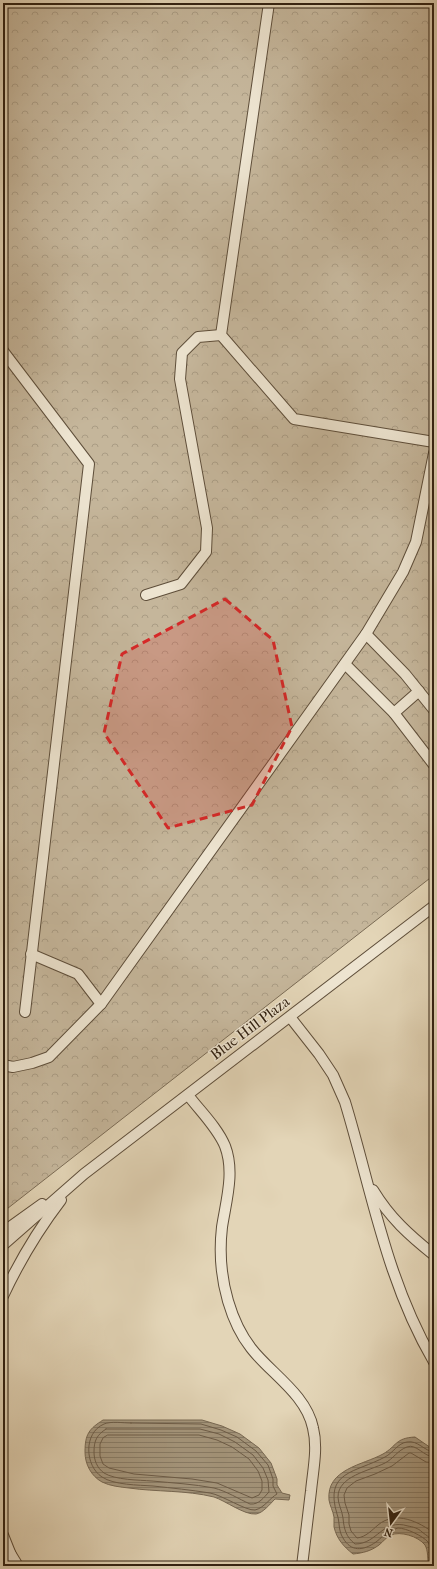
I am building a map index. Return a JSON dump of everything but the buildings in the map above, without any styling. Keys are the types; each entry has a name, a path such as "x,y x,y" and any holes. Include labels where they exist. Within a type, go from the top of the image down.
{"street":[{"path":"3,1554 11,1566"}],"lane":[{"path":"269,3 221,335 294,419 434,442"},
{"path":"146,595 181,584 206,552 207,528 180,379 182,353 198,337 221,335"},
{"path":"3,351 89,464 25,1012"},
{"path":"3,1066 13,1067 32,1063 49,1057 101,1004 345,664 366,634 404,572 416,542 434,453"},
{"path":"366,634 406,674 434,710"},
{"path":"345,664 394,713 434,765"},
{"path":"394,713 419,691"},
{"name":"Blue Hill Plaza","path":"3,1232 84,1174 434,906"},
{"path":"32,954 78,974 101,1004"},
{"path":"290,1017 319,1054 333,1075 345,1102 396,1283 420,1338 434,1362"},
{"path":"188,1095 225,1146 229,1163 229,1181 220,1253 222,1277 235,1320 250,1347 298,1398 308,1412 313,1428 315,1459 302,1566"},
{"path":"362,1163 370,1184 381,1204 408,1234 434,1255"},
{"name":"Blue Hill Plaza","path":"3,1245 84,1174"},
{"name":"Blue Hill Plaza","path":"3,1296 14,1272 45,1222 84,1174"},
{"path":"3,1534 16,1566"}],"highlighted area":[{"path":"225,599 273,640 292,727 252,805 168,828 104,733 122,654"}],"green space":[{"path":"3,3 434,3 434,875 3,1212"}],"water":[{"path":"103,1420 202,1420 222,1426 240,1434 259,1448 271,1463 277,1479 277,1485 282,1493 290,1495 289,1500 275,1499 261,1512 251,1514 214,1497 182,1492 115,1486 102,1482 92,1473 87,1465 85,1452 87,1436 94,1426"},
{"path":"415,1437 434,1450 434,1566 428,1566 425,1545 418,1539 404,1534 391,1535 373,1549 353,1554 341,1542 334,1527 334,1517 329,1500 333,1481 339,1475 356,1465 383,1454 400,1441"}]}
